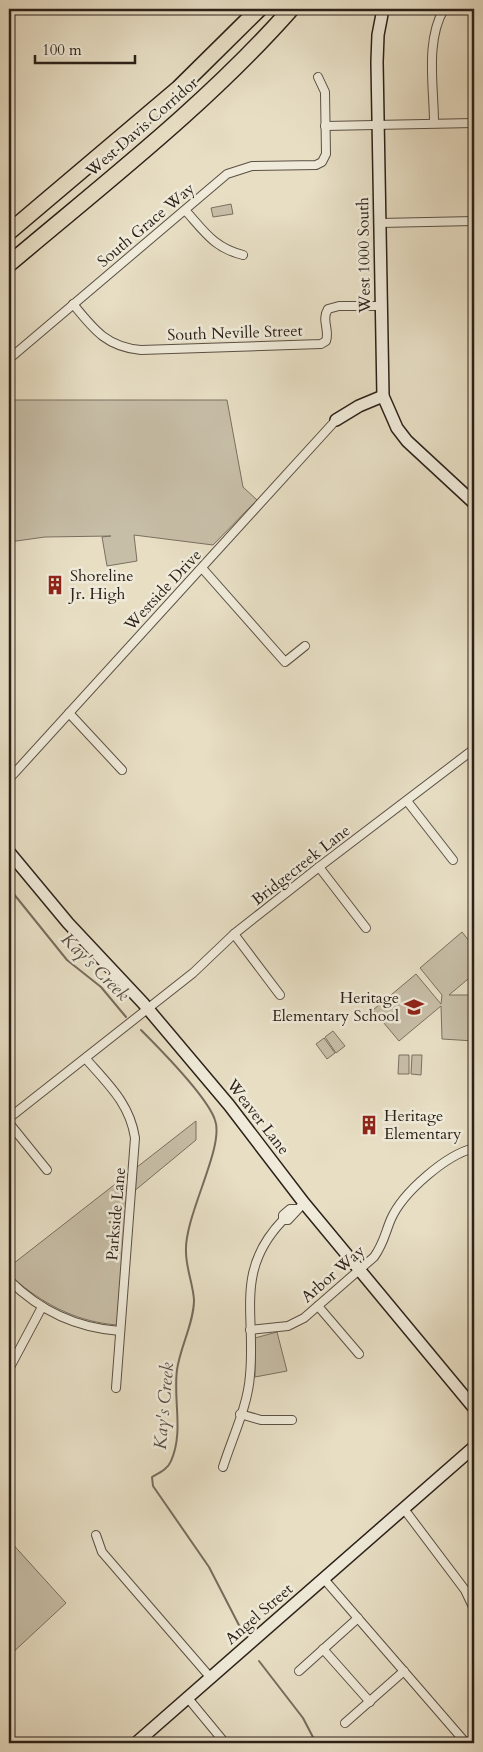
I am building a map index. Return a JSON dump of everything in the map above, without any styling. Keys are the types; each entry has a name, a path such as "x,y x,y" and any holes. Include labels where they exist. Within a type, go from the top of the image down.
{"highway":[{"name":"West Davis Corridor","path":"9,232 166,99 258,9"},
{"name":"West Davis Corridor","path":"9,264 196,105 237,67 291,9"}],"street":[{"name":"West 1000 South","path":"383,9 378,35 377,62 383,396"},
{"path":"434,123 433,41 437,24 444,9"},
{"path":"318,77 325,92 325,126 474,123"},
{"name":"South Grace Way","path":"9,359 227,174 252,166 316,165 322,162 326,154 325,126"},
{"path":"185,210 214,243 227,251 244,255"},
{"path":"380,223 474,221"},
{"name":"South Neville Street","path":"74,304 99,334 114,345 141,350 321,344 326,341 328,336 324,320 328,309 339,306 381,306"},
{"path":"336,420 359,406 383,396 397,428 407,441 474,503"},
{"name":"Westside Drive","path":"9,779 336,420"},
{"path":"202,568 285,662 305,646"},
{"path":"69,713 122,770"},
{"name":"Bridgecreek Lane","path":"9,1118 194,973 234,934 474,749"},
{"path":"407,801 453,860"},
{"name":"Weaver Lane","path":"9,852 68,923 148,1009 232,1108 300,1206 359,1270 474,1408"},
{"path":"320,867 366,928"},
{"path":"234,934 280,995"},
{"name":"Parkside Lane","path":"86,1059 119,1096 132,1124 134,1138 116,1388"},
{"path":"9,1123 47,1170"},
{"name":"Arbor Way","path":"250,1330 288,1326 304,1318 374,1257 383,1245 391,1219 410,1191 450,1159 474,1148"},
{"path":"222,1467 240,1414 250,1376 250,1285 253,1267 261,1247 283,1220 288,1220 295,1215 300,1206"},
{"path":"9,1280 42,1308 69,1321 96,1329 120,1331"},
{"path":"318,1306 359,1354"},
{"path":"9,1369 42,1308"},
{"path":"240,1414 261,1420 292,1420"},
{"name":"Angel Street","path":"136,1743 474,1447"},
{"path":"404,1509 465,1590 474,1610"},
{"path":"96,1535 102,1552 210,1677"},
{"path":"324,1579 466,1743"},
{"path":"299,1671 358,1618"},
{"path":"323,1649 370,1702"},
{"path":"345,1723 404,1672"},
{"path":"187,1697 225,1743"}],"shaded area":[{"path":"231,204 233,214 213,217 211,208"},
{"path":"9,400 227,400 243,487 257,500 213,545 134,535 137,561 107,566 102,537 111,536 45,537 9,542"},
{"path":"462,932 474,947 474,974 449,995 474,995 474,1041 442,1039 441,1006 399,1041 373,1010 416,974 441,1004 442,995 420,968"},
{"path":"333,1031 345,1046 336,1053 325,1037"},
{"path":"324,1038 335,1053 327,1059 316,1044"},
{"path":"399,1055 409,1055 409,1074 398,1074"},
{"path":"412,1055 422,1055 421,1075 411,1074"},
{"path":"196,1121 196,1140 127,1197 117,1325 90,1321 65,1312 41,1299 19,1283 9,1291 9,1267"},
{"path":"277,1332 287,1371 255,1377 255,1338"},
{"path":"9,1540 66,1603 9,1656"}],"waterway":[{"name":"Kay's Creek","path":"9,888 67,960 101,987 126,1017"},
{"name":"Kay's Creek","path":"141,1030 203,1098 215,1120 217,1132 210,1164 187,1237 186,1258 194,1300 192,1317 177,1370 177,1439 170,1464 152,1477 153,1486 209,1567 243,1633"},
{"name":"Kay's Creek","path":"259,1661 303,1718 316,1743"}],"place":[{"name":"Shoreline Jr. High","path":"55,585"},
{"name":"Heritage Elementary School","path":"414,1007"},
{"name":"Heritage Elementary","path":"369,1125"}]}
